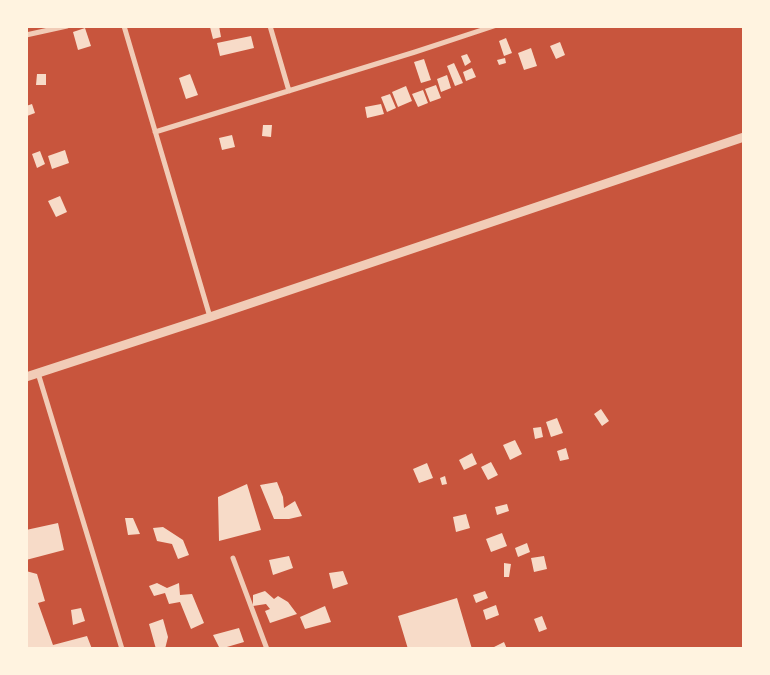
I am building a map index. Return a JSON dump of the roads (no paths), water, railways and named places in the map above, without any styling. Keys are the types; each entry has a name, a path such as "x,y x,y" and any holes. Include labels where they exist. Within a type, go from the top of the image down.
{"street":[{"path":"26,35 67,26"},
{"path":"124,26 210,317"},
{"path":"270,26 289,91"},
{"path":"155,132 494,26"},
{"path":"26,377 744,137"},
{"path":"38,373 122,649"},
{"path":"233,558 267,649"}]}
